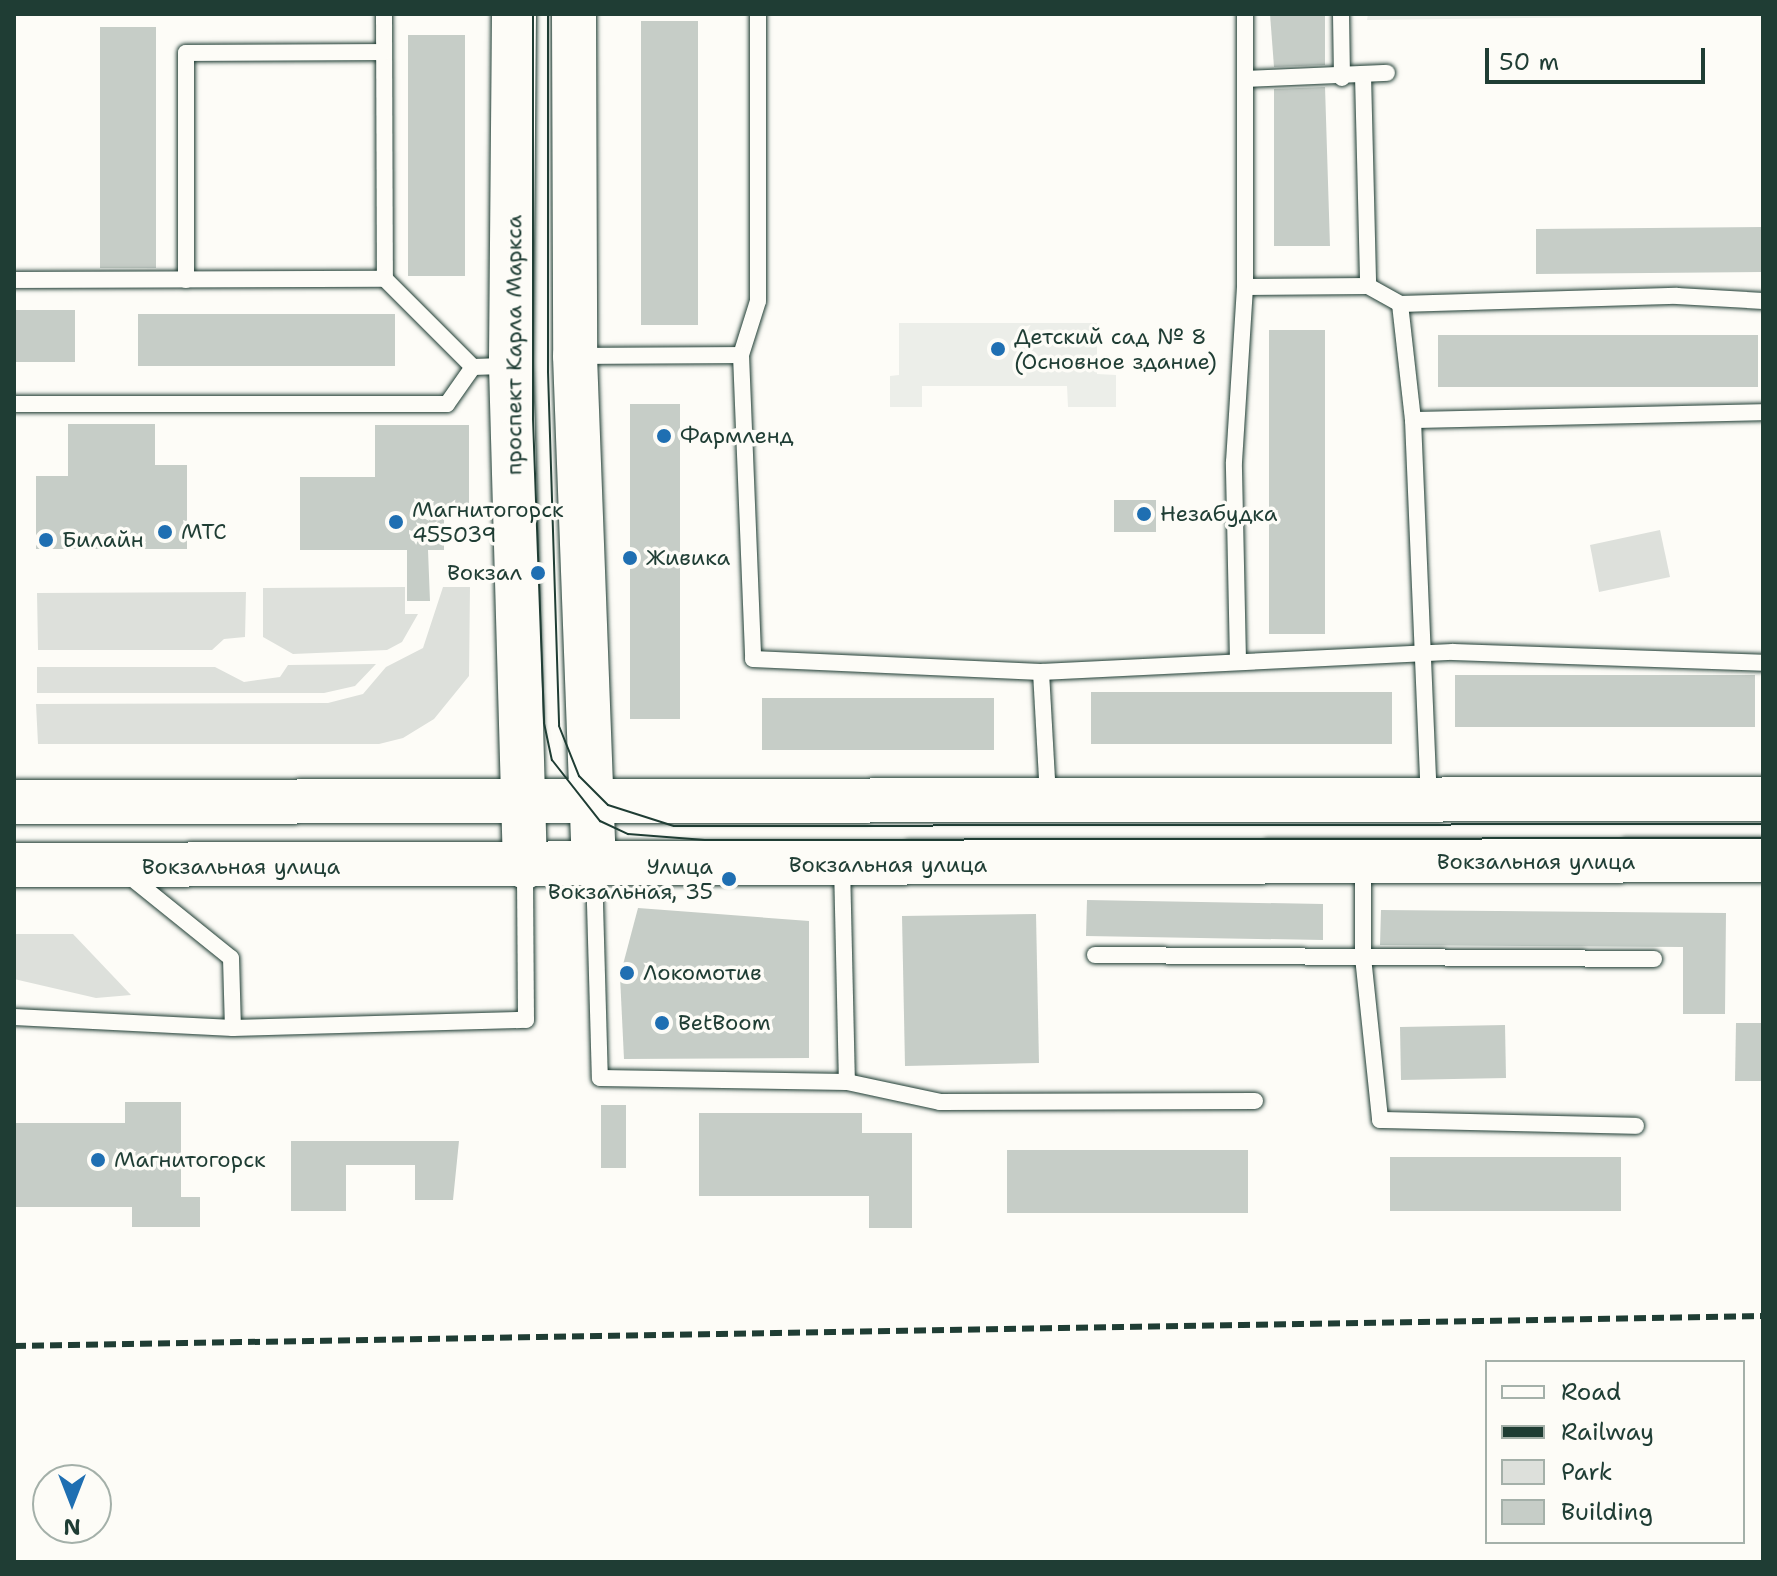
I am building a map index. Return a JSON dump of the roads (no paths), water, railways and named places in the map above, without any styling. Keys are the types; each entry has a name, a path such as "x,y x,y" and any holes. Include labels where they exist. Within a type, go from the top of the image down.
{"main road":[{"name":"проспект Карла Маркса","path":"514,14 492,366 525,799 525,867"},
{"path":"574,14 575,356 594,866"},
{"path":"588,729 613,773 658,799"},
{"path":"14,802 1763,799"},
{"name":"Вокзальная улица","path":"14,865 525,867 1763,860"}],"lane":[{"path":"384,14 385,279"},
{"path":"758,14 758,301 741,355 753,659 1041,672 1422,653 1763,663"},
{"path":"1238,661 1234,462 1245,287 1245,14"},
{"path":"1341,14 1342,78"},
{"path":"186,280 186,53 384,52"},
{"path":"1247,79 1342,78 1387,73"},
{"path":"1363,75 1368,286"},
{"path":"14,280 385,279 492,366 447,404 14,404"},
{"path":"1245,287 1368,286 1400,304 1677,296 1763,301"},
{"path":"1400,304 1413,420 1429,799"},
{"path":"575,356 741,355"},
{"path":"1413,420 1763,412"},
{"path":"1041,672 1048,801"},
{"path":"1363,862 1363,957 1380,1120 1636,1126"},
{"path":"842,865 847,1082"},
{"path":"118,866 231,958 233,1028"},
{"path":"594,866 600,1078 847,1082 940,1102 1255,1101"},
{"path":"14,1017 233,1028 526,1020 525,867"},
{"path":"1095,955 1654,959"}],"tram line":[{"path":"533,14 533,419 544,723 552,760 600,821 628,834 705,840 1763,838"},
{"path":"548,14 548,372 559,726 579,776 608,805 674,826 1763,824"}],"railway":[{"path":"14,1346 1763,1316"}],"place":[{"name":"Детский сад № 8 (Основное здание)","path":"998,349"},
{"name":"Фармленд","path":"664,436"},
{"name":"Незабудка","path":"1144,514"},
{"name":"Магнитогорск 455039","path":"396,522"},
{"name":"МТС","path":"165,532"},
{"name":"Билайн","path":"46,540"},
{"name":"Живика","path":"630,558"},
{"name":"Вокзал","path":"538,573"},
{"name":"Улица Вокзальная, 35","path":"729,879"},
{"name":"Локомотив","path":"627,973"},
{"name":"BetBoom","path":"662,1023"},
{"name":"Магнитогорск","path":"98,1160"}]}
